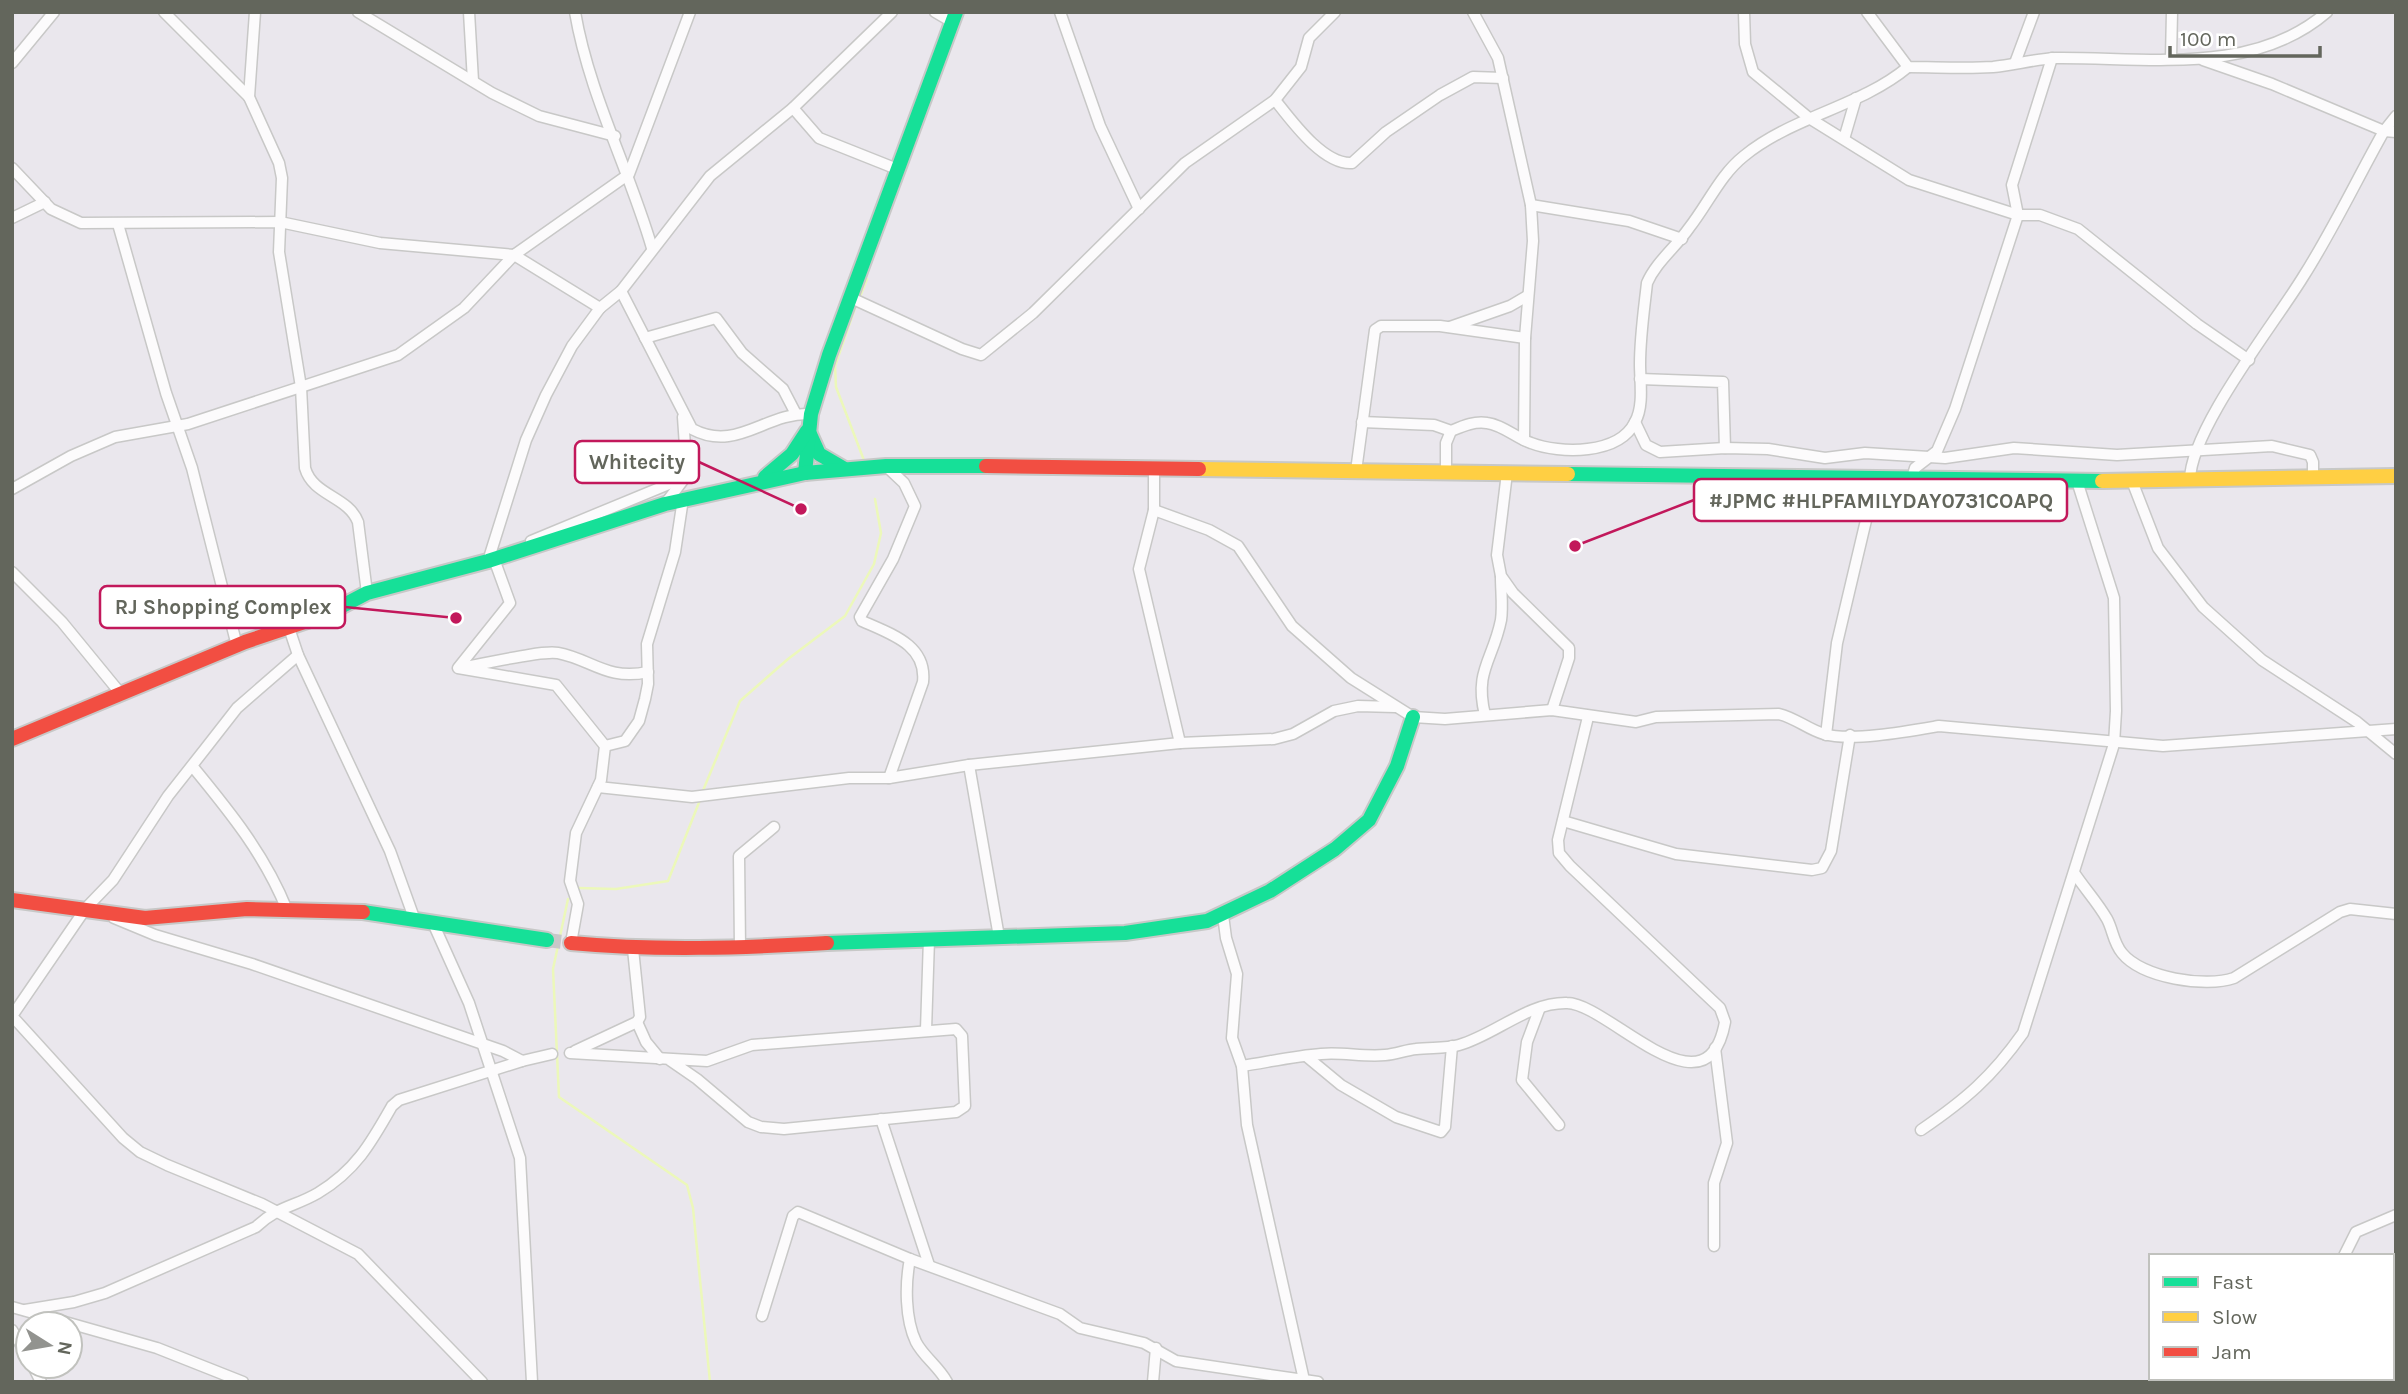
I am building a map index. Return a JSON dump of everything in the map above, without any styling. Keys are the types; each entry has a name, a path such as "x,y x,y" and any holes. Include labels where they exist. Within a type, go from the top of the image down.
{"street":[{"path":"12,63 54,12"},
{"path":"163,12 249,97 279,163 282,178 279,253 301,387 307,476 328,496 346,503 354,511 358,522 367,593"},
{"path":"249,97 255,12"},
{"path":"358,12 473,81 539,116 615,136"},
{"path":"469,12 473,81"},
{"path":"575,12 584,58 629,174 652,248"},
{"path":"12,489 71,456 115,438 177,426 398,355 464,308 514,255 629,174 690,12"},
{"path":"686,477 489,558 526,440 551,382 600,308 621,291 710,176 793,108 892,12"},
{"path":"805,472 811,414 849,297 954,17 935,12"},
{"path":"1060,12 1100,126 1139,209"},
{"path":"849,297 962,349 981,355 1033,313 1185,163 1275,100 1301,67 1309,38 1335,12"},
{"path":"1473,12 1485,31 1503,78 1531,205 1533,241 1525,338 1524,440"},
{"path":"1744,12 1745,44 1753,72 1809,118 1909,180 2018,215 2040,215 2078,229 2197,324 2249,360"},
{"path":"1867,12 1908,67"},
{"path":"2015,63 2034,12"},
{"path":"2171,58 2172,12"},
{"path":"2313,479 2313,462 2310,455 2272,446 2196,448 2118,455 2014,448 1955,457 1865,453 1825,458 1768,449 1652,450 1646,445 1635,422 1647,283 1652,271 1682,239 1725,174 1744,156 1789,127 1888,84 1908,67 1992,67 2052,58 2201,59 2264,49 2285,41 2327,12"},
{"path":"1912,478 1915,468 1937,451 1955,409 2018,215 2012,185 2052,58"},
{"path":"2201,59 2272,84 2384,131 2396,132"},
{"path":"1275,100 1313,143 1333,158 1352,163 1386,132 1451,89 1473,77 1503,78"},
{"path":"1844,139 1856,98"},
{"path":"793,108 819,138 897,169"},
{"path":"2190,481 2190,468 2196,448 2305,275 2384,131 2396,116"},
{"path":"12,168 45,202 67,218 81,223 280,222 380,243 514,255 600,308"},
{"path":"12,218 45,202"},
{"path":"1531,205 1629,221 1682,239"},
{"path":"118,224 177,426 192,468 237,646"},
{"path":"621,291 692,429 706,437 723,439 796,414 811,414"},
{"path":"1448,327 1510,306 1527,296"},
{"path":"645,338 716,318 742,353 783,389 796,414"},
{"path":"1356,471 1376,330 1381,326 1448,327 1525,338"},
{"path":"1640,379 1723,382 1725,448"},
{"path":"665,504 686,477 683,416"},
{"path":"1362,422 1434,425 1451,431 1484,422 1524,440 1570,450 1617,440 1635,422"},
{"path":"808,430 819,454 844,469"},
{"path":"760,481 785,462 808,430"},
{"path":"1446,472 1446,443 1451,431"},
{"path":"886,466 904,483 915,506 893,559 860,617 862,621 911,646 920,656 925,670 889,778"},
{"path":"12,739 237,646 326,615 367,593 494,559 683,499 805,472 886,466 2077,481 2396,476"},
{"path":"1154,468 1154,510 1139,569 1180,743"},
{"path":"1485,715 1479,692 1480,678 1497,639 1502,617 1501,576 1497,555 1507,472"},
{"path":"1826,735 1837,643 1875,478"},
{"path":"1921,1130 1957,1105 1997,1070 2022,1033 2075,874 2113,744 2116,710 2114,598 2077,481"},
{"path":"2132,481 2158,548 2203,607 2262,660 2371,732 2396,754"},
{"path":"606,746 625,741 632,733 645,699 647,644 675,552 683,499"},
{"path":"1154,510 1209,530 1238,546 1292,626 1351,678 1413,717 1445,719 1552,710 1636,722 1656,717 1779,714 1794,718 1826,735 1907,732 1939,726 2113,744 2163,746 2396,729"},
{"path":"458,668 510,604 494,559"},
{"path":"12,572 62,622 121,694"},
{"path":"1501,576 1513,593 1569,648 1569,658 1552,710"},
{"path":"289,628 298,655 390,851 413,915"},
{"path":"458,668 557,653 591,667 628,675 648,673"},
{"path":"298,655 237,708 168,796 113,880 86,908 12,1016 123,1138 140,1152 262,1204 272,1212 328,1236 358,1254 482,1382"},
{"path":"458,668 556,685 606,746 605,764 598,788 576,834 570,881 578,904 571,943 633,949 740,948 1125,933 1187,925 1223,915 1270,891 1286,878 1335,849 1369,820 1397,766 1413,717"},
{"path":"598,788 692,797 849,778 889,778 969,765 1180,743 1274,739 1293,734 1334,711 1358,706 1399,708"},
{"path":"1242,1066 1306,1056 1385,1055 1452,1046 1565,1002 1575,1004 1623,1033 1683,1062 1699,1062 1715,1048 1725,1022 1720,1008 1559,853 1563,821 1588,717"},
{"path":"1563,821 1647,848 1676,854 1812,870 1822,868 1831,851 1850,735"},
{"path":"969,765 999,937"},
{"path":"193,767 258,851 273,876 287,910"},
{"path":"740,948 739,856 774,827"},
{"path":"2075,874 2108,920 2113,940 2124,956 2141,968 2203,984 2219,984 2234,978 2345,910 2396,914"},
{"path":"12,900 86,908 155,935 252,964 480,1043 522,1061"},
{"path":"107,915 145,918 247,909 413,915 433,923 547,940"},
{"path":"1223,915 1226,938 1237,974 1232,1038 1242,1066 1247,1125 1304,1380"},
{"path":"433,923 469,1003 520,1158 532,1382"},
{"path":"926,1030 929,939"},
{"path":"633,949 640,1017 637,1022 570,1053 664,1059 707,1061 752,1045 926,1030 960,1031 965,1106 956,1112 784,1129 761,1127 748,1122 697,1079 664,1059 646,1042 637,1022"},
{"path":"1539,1010 1527,1042 1522,1080 1559,1125"},
{"path":"1306,1056 1341,1085 1396,1117 1441,1132 1445,1127 1452,1046"},
{"path":"1714,1246 1714,1183 1727,1143 1715,1048"},
{"path":"12,1307 25,1310 74,1302 105,1293 256,1227 272,1212 316,1194 354,1167 392,1105 399,1100 489,1070 552,1054"},
{"path":"881,1119 929,1265"},
{"path":"762,1316 795,1212 804,1213 910,1259 1060,1314 1080,1328 1156,1348 1176,1361 1318,1382"},
{"path":"2345,1254 2356,1232 2396,1215"},
{"path":"910,1259 908,1301 917,1343 940,1368 947,1382"},
{"path":"84,1327 157,1348 241,1381"},
{"path":"1153,1382 1156,1348"}],"waterway":[{"path":"859,299 867,279"},
{"path":"856,305 835,366 836,387 865,463"},
{"path":"702,793 740,701 788,659 845,616 874,564 881,533 875,499"},
{"path":"578,888 616,889 668,881 700,800"},
{"path":"568,899 553,969 559,1097 687,1185 693,1208 710,1382"}],"tunnel":[{"path":"547,940 571,943"}],"traffic: fast":[{"path":"805,473 811,414 829,355 956,12"},
{"path":"765,477 792,454 807,431"},
{"path":"810,434 819,454 843,468"},
{"path":"325,615 367,593 488,561 665,504 805,473 886,466 986,466"},
{"path":"1568,474 2102,481"},
{"path":"827,943 1125,933 1207,921 1270,891 1335,849 1369,820 1397,766 1413,717"},
{"path":"363,912 547,940"}],"traffic: slow":[{"path":"1199,469 1568,474"},
{"path":"2102,481 2396,476"}],"traffic: jam":[{"path":"986,466 1199,469"},
{"path":"12,739 245,642 325,615"},
{"path":"12,900 145,918 247,909 363,912"},
{"path":"571,943 699,948 827,943"}],"place":[{"name":"Whitecity","path":"801,509"},
{"name":"#JPMC #HLPFAMILYDAY0731COAPQ","path":"1575,546"},
{"name":"RJ Shopping Complex","path":"456,618"}]}
